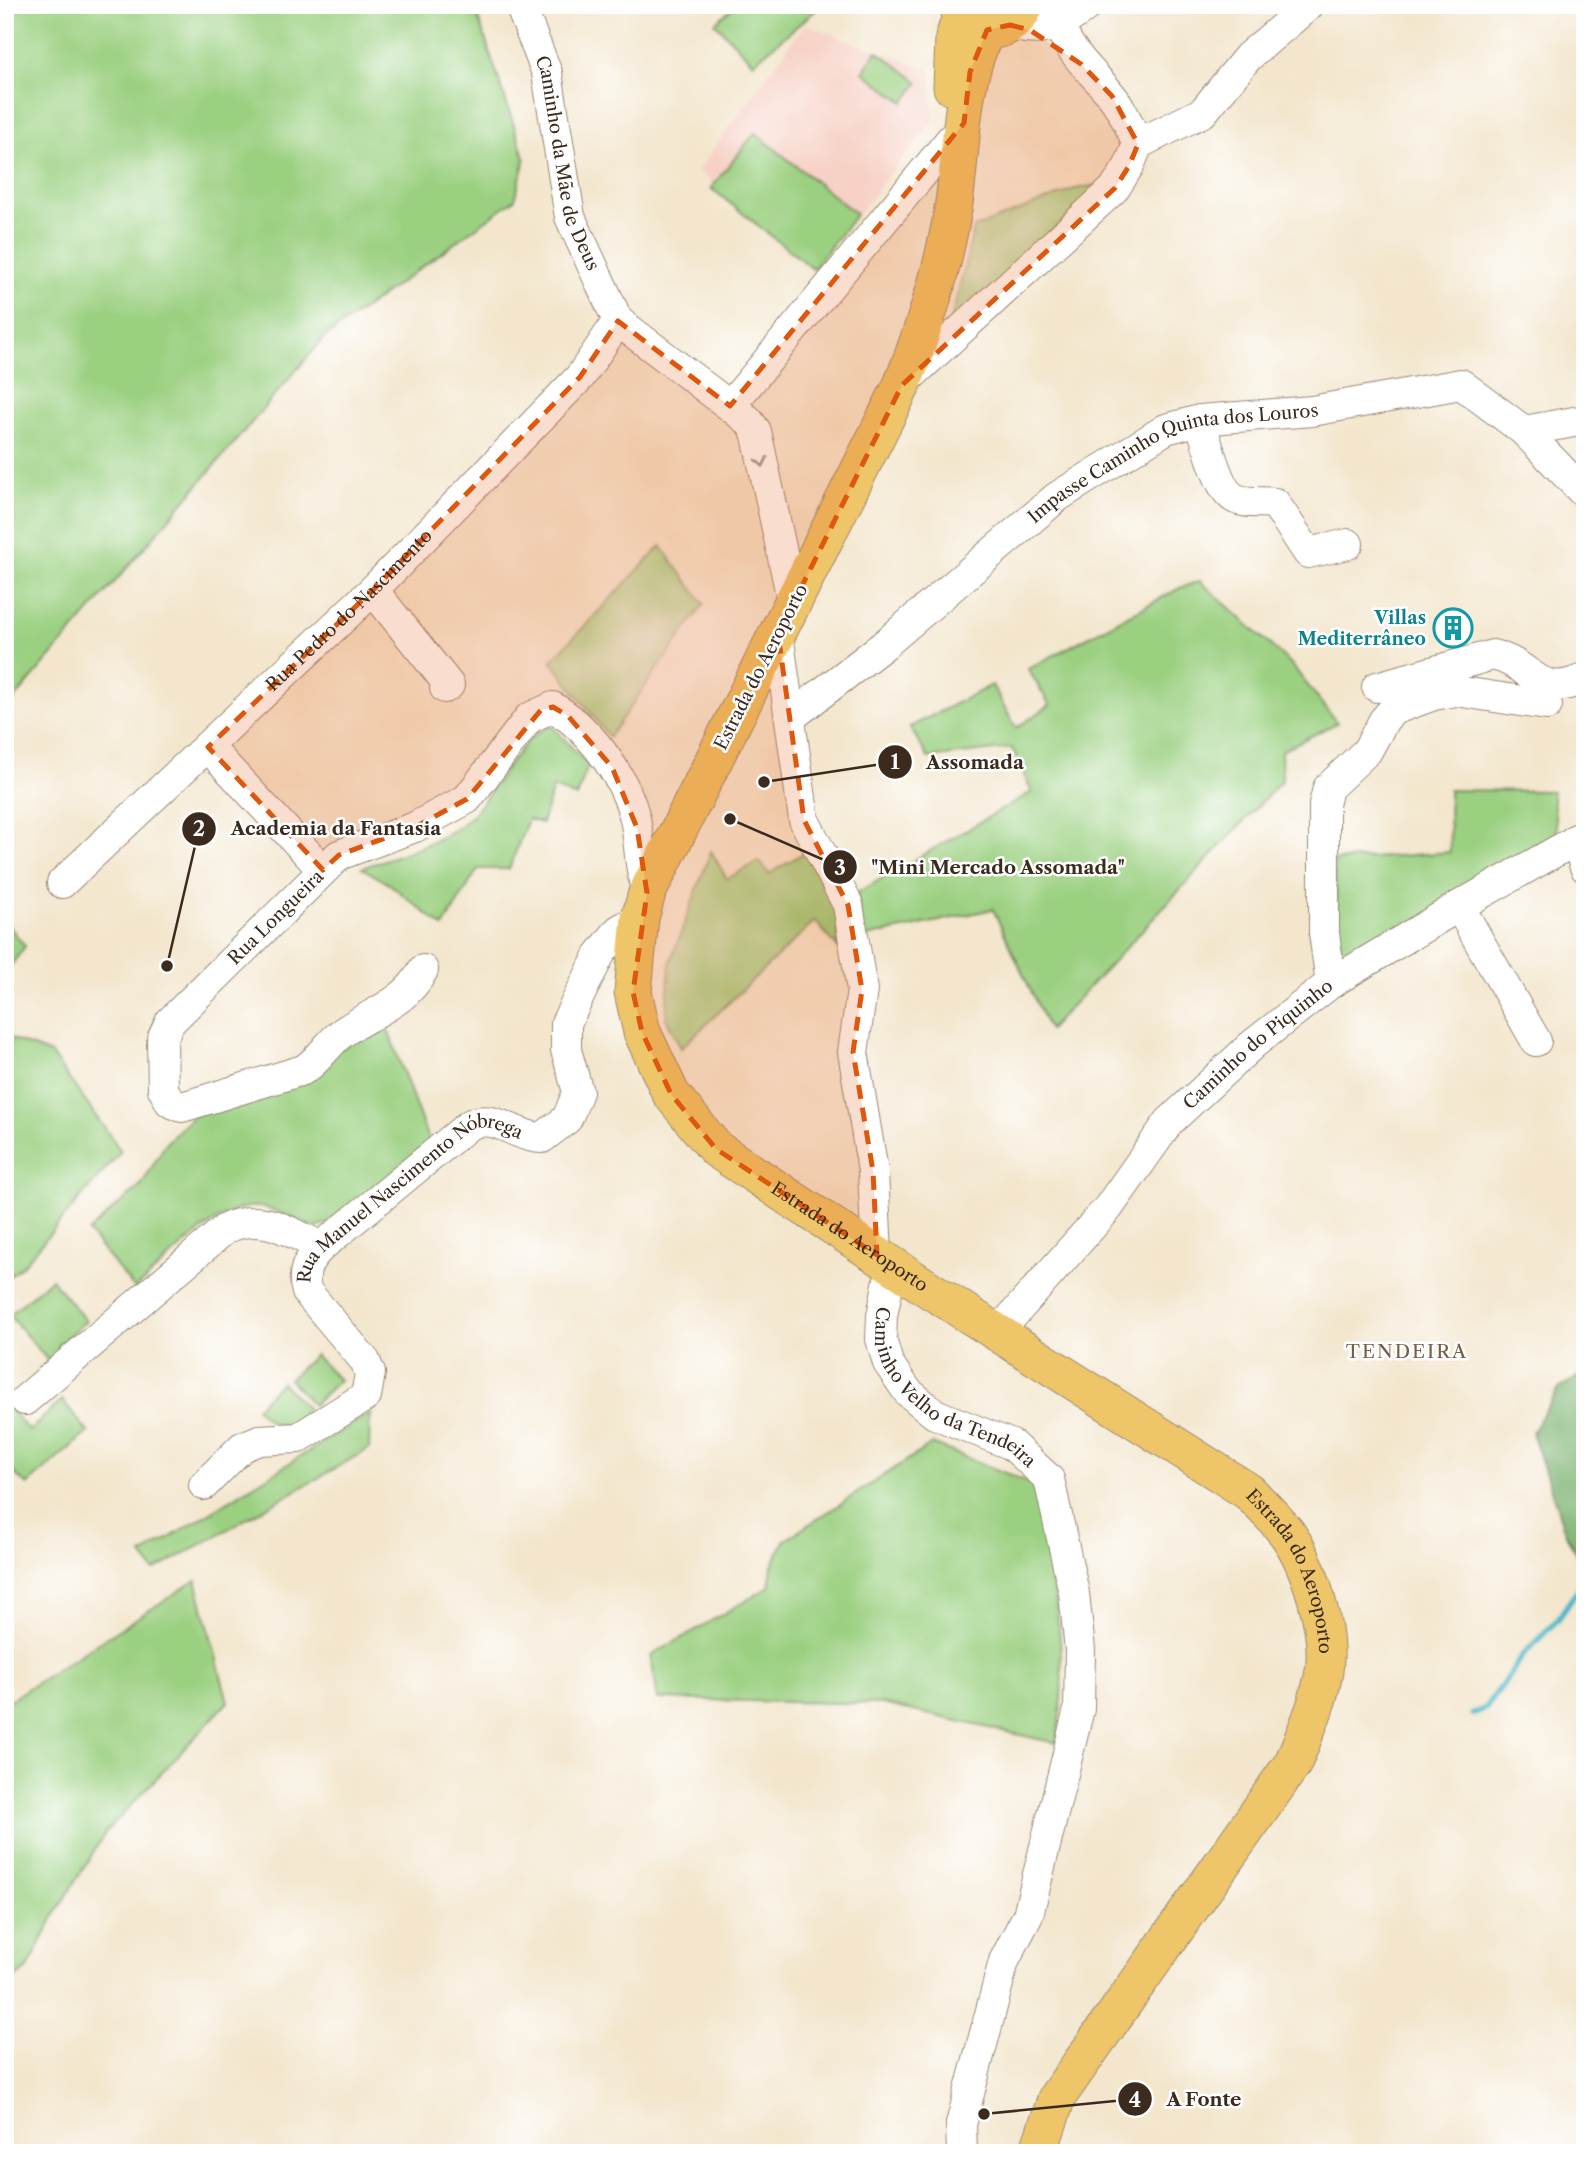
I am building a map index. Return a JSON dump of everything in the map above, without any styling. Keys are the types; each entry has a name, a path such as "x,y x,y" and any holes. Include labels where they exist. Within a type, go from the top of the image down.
{"main road":[{"name":"Estrada do Aeroporto","path":"1001,16 970,72 954,149 954,206 940,278 902,384 643,905 633,992 642,1032 670,1094 716,1149 1249,1492 1287,1532 1312,1585 1322,1626 1324,1669 1312,1716 1293,1763 1057,2097 1042,2133 1038,2153"}],"street":[{"name":"Caminho da Mãe de Deus","path":"520,5 547,73 570,216 618,321"},
{"path":"1001,16 1059,25 1088,5"},
{"path":"902,384 1115,188 1129,166 1138,144 1203,112 1248,57 1308,5"},
{"path":"1001,16 1081,64"},
{"path":"1059,25 1066,44 1112,96 1138,144"},
{"path":"730,406 954,149"},
{"name":"Caminho Velho da Tendeira","path":"618,321 748,420 756,431 785,619 791,717 804,820 848,905 862,990 853,1052 873,1171 884,1259 881,1339 888,1363 908,1392 935,1413 1012,1445 1049,1479 1073,1592 1080,1650 1079,1709 1028,1915 1004,1961 964,2110 961,2124 962,2153"},
{"name":"Rua Pedro do Nascimento","path":"62,883 373,590 580,377 618,321"},
{"name":"Impasse Caminho Quinta dos Louros","path":"791,717 884,645 1058,498 1166,429 1200,419 1312,411 1461,384 1524,432 1585,495"},
{"path":"1200,419 1222,486 1231,497 1239,501 1275,502 1308,553 1316,554 1348,544"},
{"path":"1524,432 1585,420"},
{"path":"373,590 449,685 445,688"},
{"path":"1377,687 1493,655 1507,659 1544,683 1565,688 1585,678"},
{"path":"1331,984 1324,933 1324,805 1328,788 1367,751 1384,720 1393,710 1434,695 1456,691 1547,705"},
{"name":"Rua Longueira","path":"424,970 415,986 404,997 342,1033 315,1063 303,1070 263,1080 195,1105 182,1107 170,1102 163,1090 160,1058 162,1039 170,1022 323,870 339,855 415,827 467,799 529,718 554,707 568,716 581,730 612,767 628,795 637,828 643,905"},
{"path":"208,747 323,870"},
{"name":"Caminho do Piquinho","path":"999,1331 1108,1208 1169,1122 1252,1045 1331,984 1459,906 1582,847"},
{"name":"Rua Manuel Nascimento Nóbrega","path":"204,1485 242,1447 259,1440 298,1438 366,1396 370,1373 365,1361 307,1292 305,1267 321,1247 478,1121 504,1125 518,1134 542,1138 566,1119 578,1092 566,1049 565,1023 600,954 643,905"},
{"path":"1459,906 1536,1041"},
{"path":"25,1400 225,1229 240,1222 267,1222 321,1247"}],"highlighted area":[{"path":"1010,25 1030,30 1081,64 1112,96 1138,144 1129,166 1115,188 902,385 778,634 804,820 848,905 862,990 853,1052 873,1171 877,1255 716,1149 671,1094 642,1032 633,992 647,893 637,828 612,767 568,716 553,707 541,710 467,799 415,827 339,855 323,870 208,747 373,590 580,377 618,321 730,406 964,123 970,72 987,30"}],"shaded area":[{"path":"805,24 931,71 933,121 813,269 698,170"}],"green space":[{"path":"5,5 474,5 525,159 515,199 324,338 5,710"},
{"path":"736,5 822,5 753,63 715,23"},
{"path":"877,51 919,82 904,102 863,72"},
{"path":"755,133 856,214 813,269 711,188"},
{"path":"1102,184 948,333 974,228 1075,189"},
{"path":"661,546 704,604 609,737 551,661"},
{"path":"1200,581 1291,664 1337,723 1281,751 1282,780 1049,1030 993,909 862,938 857,893 1032,792 1012,748 928,758 910,727 992,685 1016,728 1050,705 1028,669 1180,588"},
{"path":"551,725 588,765 577,797 553,788 542,823 528,819 509,869 478,869 443,927 391,885 362,868 419,848 459,827 479,807 517,754 539,732"},
{"path":"1449,790 1552,791 1558,842 1341,963 1334,861 1450,852"},
{"path":"711,851 727,879 759,861 769,874 805,852 838,912 838,948 815,921 681,1048 666,1018 670,963"},
{"path":"5,921 25,946 5,974"},
{"path":"5,1020 10,1038 51,1054 121,1151 24,1264 5,1280"},
{"path":"385,1022 429,1142 341,1218 317,1228 267,1208 245,1208 228,1214 194,1236 135,1289 88,1232 142,1184 166,1143 193,1116 346,1045"},
{"path":"51,1279 86,1321 59,1344 60,1354 50,1363 9,1315"},
{"path":"315,1355 339,1380 313,1405 289,1379"},
{"path":"1585,1372 1585,1572 1565,1532 1532,1432 1559,1389"},
{"path":"281,1382 308,1409 290,1427 270,1422 256,1408"},
{"path":"62,1400 88,1432 27,1485 5,1465 5,1403 29,1431"},
{"path":"370,1413 369,1449 154,1571 142,1555"},
{"path":"932,1444 1033,1484 1052,1581 1060,1646 1062,1678 1056,1743 882,1704 658,1699 651,1656 769,1587 772,1566 784,1541"},
{"path":"196,1580 228,1702 105,1833 56,1913 27,1970 5,1983 5,1703"}],"waterway":[{"path":"1473,1714 1486,1708 1523,1655 1558,1619 1585,1579"}],"place":[{"name":"Villas Mediterrâneo","path":"1453,628"},
{"name":"Assomada","path":"764,782"},
{"name":"\"Mini Mercado Assomada\"","path":"730,819"},
{"name":"Academia da Fantasia","path":"167,966"},
{"name":"A Fonte","path":"984,2114"}],"district":[{"name":"TENDEIRA","path":"1407,1351"}]}
